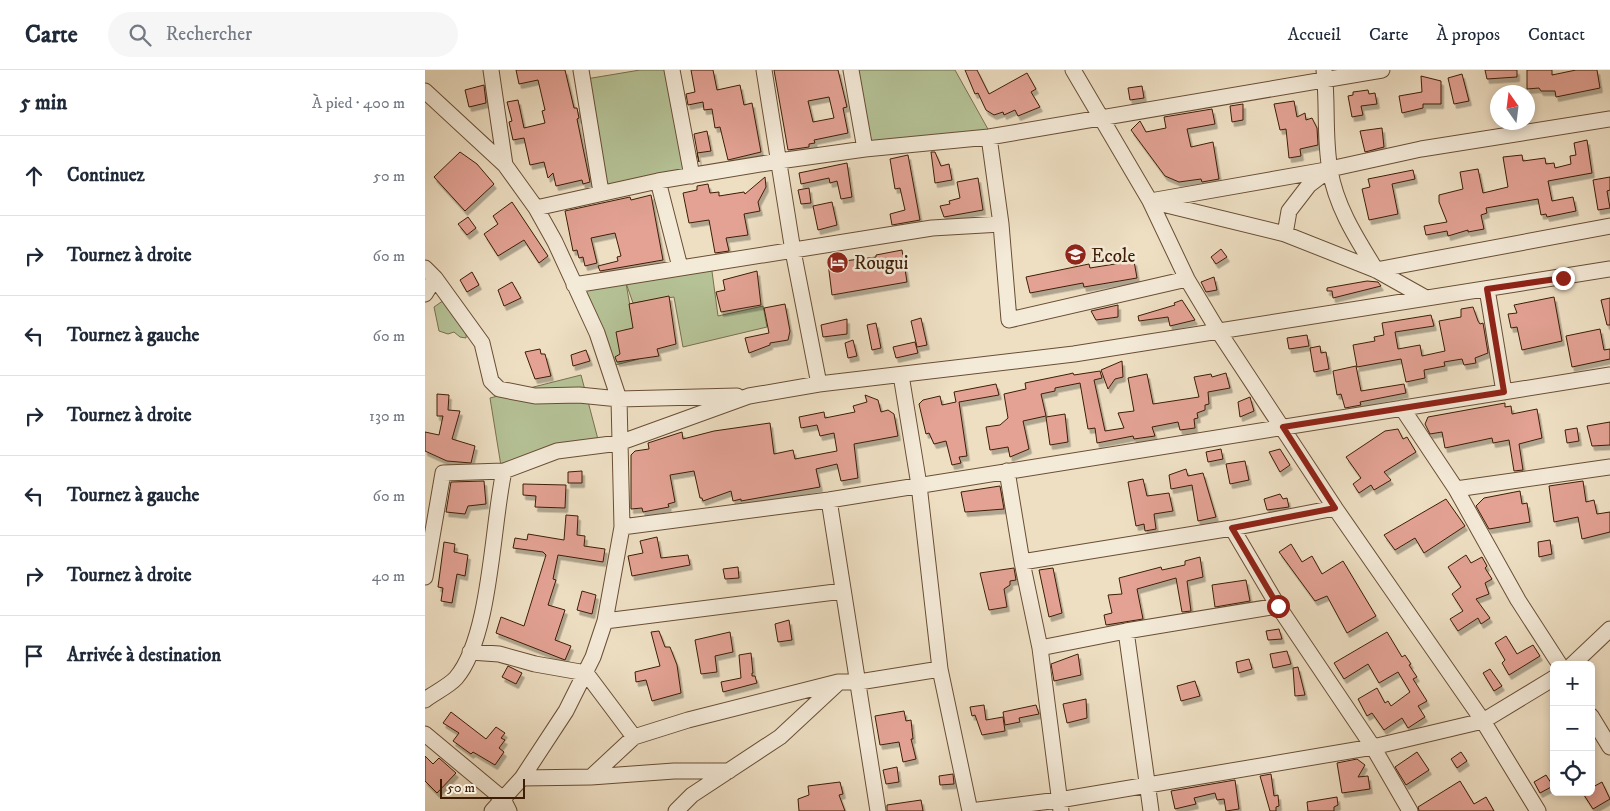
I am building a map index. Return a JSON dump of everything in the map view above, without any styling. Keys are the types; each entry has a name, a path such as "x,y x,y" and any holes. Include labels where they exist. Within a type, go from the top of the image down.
{"street":[{"path":"491,70 505,165"},
{"path":"581,70 601,192"},
{"path":"672,70 692,176"},
{"path":"764,70 793,251 819,384"},
{"path":"851,70 865,149"},
{"path":"1073,70 1150,201 1187,278 1217,330 1335,508 1483,721 1538,811"},
{"path":"535,208 601,192 779,161 865,149 989,137 1324,74 1382,70"},
{"path":"1324,74 1330,170 1338,201 1351,231 1376,270"},
{"path":"425,92 505,165 535,208 555,242 597,334 619,398 622,527 605,621 593,657 566,711 506,805 492,811"},
{"path":"1150,201 1330,170 1429,147 1610,119"},
{"path":"989,137 1001,224 1009,320 1187,278"},
{"path":"1285,234 1289,211 1309,186 1330,170"},
{"path":"659,181 679,267"},
{"path":"1150,201 1285,234 1376,270 1425,298"},
{"path":"574,285 933,228 1001,224"},
{"path":"1376,270 1610,226"},
{"path":"430,273 482,343 491,381 499,389 535,396 579,395 619,398 749,396 819,384 1074,354 1610,269"},
{"path":"425,294 430,273"},
{"path":"1487,289 1504,392"},
{"path":"901,375 919,485 940,668 970,811 1060,805 1147,785 1373,747 1483,721 1550,680"},
{"path":"622,527 829,500 1610,375"},
{"path":"425,578 443,472 504,470 557,451 619,443 749,396"},
{"path":"1402,408 1456,489 1518,600 1557,661"},
{"path":"1456,489 1610,467"},
{"path":"425,700 456,678 470,652 481,622 504,470"},
{"path":"1007,471 1022,562 1040,648 1060,805"},
{"path":"829,500 878,811"},
{"path":"1022,562 1232,528 1335,508"},
{"path":"1232,528 1278,606 1373,747 1410,811"},
{"path":"605,621 843,591"},
{"path":"1040,648 1126,631 1278,606"},
{"path":"1575,661 1610,629"},
{"path":"1126,631 1151,811"},
{"path":"470,652 499,654 535,664 586,673 634,737"},
{"path":"591,777 634,737 688,720 838,682 859,682 940,668"},
{"path":"676,811 692,795 780,737 838,682"},
{"path":"1595,723 1610,747"},
{"path":"425,734 506,805"},
{"path":"523,778 591,777 674,771 729,770"}],"green space":[{"path":"640,70 668,70 686,171 603,187 586,79"},
{"path":"854,70 955,70 989,131 867,144"},
{"path":"711,264 718,316 763,306 767,327 683,347 674,297 633,303 626,283 639,359 615,365 576,287"},
{"path":"447,298 467,325 466,338 460,337 454,332 448,334 439,331 434,307"},
{"path":"581,375 600,447 501,466 490,398"}],"building":[{"path":"516,70 565,70 574,108 577,108 579,118 577,119 590,182 583,184 582,180 556,186 553,173 548,178 544,162 530,165 524,138 513,140 509,122 512,121 507,102 518,100 524,128 545,123 542,111 545,110 538,80 519,84"},
{"path":"691,70 713,70 717,90 740,85 744,105 752,103 761,152 728,160 720,127 715,128 712,109 704,110 703,102 688,105 686,94 695,92"},
{"path":"774,70 838,70 847,107 843,108 848,133 814,140 815,143 809,144 809,147 788,150","holes":["829,97 834,118 813,122 808,101"]},
{"path":"965,70 977,70 989,94 1027,73 1036,89 1031,92 1040,107 1018,116 1015,110 1004,115 1003,112 994,115 986,110 978,93 975,94"},
{"path":"1485,70 1517,70 1517,77 1487,79"},
{"path":"1527,70 1552,70 1552,75 1576,70 1597,70 1600,88 1556,97 1555,91 1541,91 1539,88 1535,88 1535,85 1527,85"},
{"path":"1462,74 1469,101 1454,104 1448,78"},
{"path":"1421,76 1441,81 1441,104 1423,104 1423,108 1402,113 1399,96 1422,92"},
{"path":"484,85 486,103 469,107 465,90"},
{"path":"1142,86 1144,98 1130,100 1128,88"},
{"path":"1368,90 1369,94 1375,93 1377,104 1361,106 1363,115 1352,117 1348,96 1353,95 1353,92"},
{"path":"1294,101 1297,117 1305,113 1306,120 1312,118 1317,128 1318,145 1300,149 1301,156 1289,158 1286,129 1280,130 1274,104"},
{"path":"1243,104 1243,120 1232,122 1230,106"},
{"path":"1212,109 1215,124 1187,129 1191,147 1213,142 1219,179 1202,182 1201,179 1179,182 1165,176 1131,130 1140,121 1146,132 1166,128 1164,117"},
{"path":"1382,128 1384,147 1365,152 1360,131"},
{"path":"707,131 711,151 697,153 694,134"},
{"path":"1587,140 1592,173 1548,181 1552,201 1573,197 1576,211 1547,217 1546,214 1541,215 1538,199 1486,208 1487,213 1481,215 1484,229 1468,232 1468,230 1448,236 1447,231 1426,235 1424,226 1447,222 1439,202 1439,195 1463,189 1460,172 1478,169 1483,193 1508,187 1503,157 1522,155 1523,161 1545,158 1546,164 1554,163 1555,168 1571,164 1570,156 1576,155 1574,143"},
{"path":"460,152 477,164 494,184 465,211 434,177"},
{"path":"931,152 935,152 941,166 949,164 952,180 935,183"},
{"path":"908,155 920,220 892,225 890,214 905,210 900,188 895,189 890,159"},
{"path":"847,163 852,197 841,199 837,181 830,183 829,178 801,184 799,173"},
{"path":"1413,170 1415,179 1392,184 1398,214 1369,220 1362,189 1370,187 1368,179"},
{"path":"765,177 766,187 758,202 760,211 744,214 748,235 726,238 729,251 715,253 709,220 689,223 683,193 697,190 697,186 708,184 710,193 719,192 719,196 744,192 745,194"},
{"path":"1610,177 1610,190 1607,191 1610,208 1598,210 1593,180"},
{"path":"978,178 983,210 944,217 940,206 950,204 949,201 960,198 957,182"},
{"path":"809,188 811,203 801,204 798,190"},
{"path":"651,195 663,260 600,271 598,266 618,261 617,257 621,256 615,233 591,238 597,263 585,266 583,257 579,258 577,250 573,251 565,211 630,197 631,200"},
{"path":"512,202 548,256 539,263 524,240 498,256 484,234 498,224 493,216"},
{"path":"832,202 837,225 818,230 813,206"},
{"path":"468,217 476,228 467,235 458,224"},
{"path":"1221,249 1227,257 1216,264 1211,257"},
{"path":"902,250 907,282 832,295 828,263 876,257 876,255"},
{"path":"1134,261 1137,278 1084,287 1083,283 1030,293 1026,277 1089,264 1090,268"},
{"path":"757,271 761,305 721,312 716,292 725,290 723,280"},
{"path":"472,272 479,285 467,292 460,280"},
{"path":"1214,277 1217,290 1206,292 1201,282"},
{"path":"1367,281 1378,282 1381,286 1333,298 1332,291 1327,291 1327,288"},
{"path":"512,282 521,298 504,306 498,290"},
{"path":"669,296 676,344 657,349 659,356 617,362 615,357 620,354 616,332 633,328 629,304"},
{"path":"1554,297 1562,341 1522,350 1517,327 1511,328 1508,314 1517,313 1514,305"},
{"path":"1610,298 1610,325 1607,325 1601,300"},
{"path":"1182,300 1195,320 1170,326 1168,317 1139,321 1138,316 1175,305 1174,303"},
{"path":"785,304 790,331 788,340 770,343 770,345 749,353 745,338 769,333 764,308"},
{"path":"1118,305 1118,317 1096,320 1091,311"},
{"path":"1473,307 1478,321 1480,324 1483,323 1488,353 1475,358 1476,363 1464,365 1462,359 1444,362 1445,366 1424,370 1425,378 1406,382 1401,359 1357,367 1353,345 1375,341 1374,337 1384,335 1382,323 1431,315 1434,326 1395,332 1398,349 1420,345 1422,356 1445,351 1439,321 1461,317 1461,309"},
{"path":"921,318 927,345 917,347 911,321"},
{"path":"847,319 847,334 823,337 821,325"},
{"path":"876,323 881,348 872,350 867,325"},
{"path":"1600,329 1604,350 1610,349 1610,359 1572,367 1566,336"},
{"path":"1307,335 1309,346 1289,349 1287,338"},
{"path":"853,340 857,356 848,358 845,343"},
{"path":"915,342 918,353 896,358 893,347"},
{"path":"1320,346 1321,353 1326,352 1329,369 1314,372 1310,348"},
{"path":"540,349 541,354 545,354 551,376 535,379 525,352"},
{"path":"586,350 590,361 573,366 571,355"},
{"path":"1122,361 1123,377 1115,379 1108,389 1101,370"},
{"path":"1356,366 1361,391 1404,384 1406,393 1360,402 1361,405 1345,408 1341,394 1337,395 1333,371"},
{"path":"1100,371 1102,378 1094,380 1105,431 1124,428 1118,413 1134,411 1128,378 1147,374 1153,404 1199,397 1194,377 1211,374 1212,377 1226,373 1230,388 1208,392 1209,404 1205,405 1205,410 1197,413 1198,418 1194,419 1195,428 1180,430 1178,422 1152,427 1155,436 1134,439 1133,436 1097,443 1095,428 1088,429 1080,383 1055,388 1055,391 1041,394 1046,416 1023,421 1029,449 1010,457 1008,447 990,450 986,427 1000,425 1008,418 1004,394 1026,389 1025,383 1073,373 1074,375"},
{"path":"996,384 999,395 959,402 967,456 959,457 961,463 952,465 946,441 934,444 929,433 926,434 919,404 923,400 940,396 942,405 956,402 954,392"},
{"path":"437,394 449,395 448,410 460,411 452,439 475,446 471,463 447,461 425,451 425,432 439,435 443,416 437,416"},
{"path":"865,395 878,400 881,412 888,410 894,414 898,436 854,444 858,478 841,481 837,464 816,469 820,487 741,501 741,499 733,501 731,491 703,501 700,498 694,471 670,475 675,502 668,504 669,507 643,512 642,508 631,509 631,455 635,451 649,449 648,443 682,432 683,439 714,431 770,423 774,454 793,450 795,459 837,451 834,433 820,436 817,425 801,428 799,417 824,412 825,418 855,412 853,406 867,402"},
{"path":"1250,397 1254,411 1240,417 1238,402"},
{"path":"1505,403 1505,407 1511,406 1512,414 1537,409 1542,438 1519,444 1523,470 1514,471 1509,440 1493,443 1492,438 1445,448 1442,432 1430,434 1425,424 1428,417"},
{"path":"1065,414 1068,442 1050,445 1046,417"},
{"path":"1610,422 1610,445 1592,446 1587,426"},
{"path":"1577,428 1579,441 1567,443 1565,430"},
{"path":"1398,429 1403,439 1407,437 1416,452 1384,472 1391,480 1374,490 1371,485 1359,493 1353,484 1361,478 1346,457 1385,431"},
{"path":"1221,449 1223,459 1208,462 1206,452"},
{"path":"1280,449 1290,465 1280,472 1269,452"},
{"path":"1245,461 1249,480 1230,484 1226,464"},
{"path":"1186,469 1188,476 1203,473 1216,517 1198,521 1192,485 1171,489 1169,475"},
{"path":"582,471 582,483 568,483 568,472"},
{"path":"1143,479 1147,496 1169,493 1173,511 1154,514 1156,529 1145,531 1144,524 1136,526 1128,482"},
{"path":"484,481 486,504 468,506 465,514 446,512 451,482"},
{"path":"1583,481 1586,502 1594,500 1597,514 1610,512 1610,532 1582,539 1578,517 1554,522 1549,486"},
{"path":"523,484 566,485 565,508 535,507 536,496 523,495"},
{"path":"1000,486 1004,509 965,512 961,492"},
{"path":"1520,491 1522,504 1527,503 1530,522 1489,529 1476,506 1484,498"},
{"path":"1280,494 1283,499 1287,498 1289,507 1267,510 1264,499"},
{"path":"1446,499 1465,526 1424,553 1415,538 1395,550 1384,535"},
{"path":"566,515 578,516 577,535 585,536 584,546 605,549 603,562 558,555 553,579 556,580 548,605 565,610 555,640 571,646 565,660 496,633 501,617 524,626 546,555 543,552 513,548 515,538 527,540 528,534 564,540"},
{"path":"657,537 661,558 688,555 690,565 632,576 628,556 643,553 640,541"},
{"path":"1550,540 1552,554 1539,557 1538,542"},
{"path":"444,542 455,544 454,552 468,555 465,576 457,574 452,603 441,601 443,588 438,587"},
{"path":"1291,544 1302,562 1312,556 1322,574 1343,561 1376,616 1347,633 1327,596 1315,601 1279,552"},
{"path":"1466,555 1471,563 1482,557 1487,566 1485,568 1492,579 1485,583 1489,594 1476,599 1490,618 1481,624 1478,618 1458,631 1450,619 1463,611 1452,594 1461,587 1448,567"},
{"path":"1200,557 1203,577 1187,581 1191,611 1182,612 1176,578 1137,589 1143,619 1106,625 1104,615 1112,613 1108,595 1122,594 1119,578 1161,567 1162,570 1185,565 1185,561"},
{"path":"738,567 739,578 725,579 723,569"},
{"path":"1014,568 1016,580 1010,581 1010,585 1004,589 1007,607 989,610 980,573"},
{"path":"1053,568 1062,613 1049,617 1039,570"},
{"path":"1246,580 1250,601 1215,607 1212,585"},
{"path":"582,591 596,595 592,614 577,610"},
{"path":"789,620 792,640 778,642 775,624"},
{"path":"1279,629 1282,639 1268,640 1266,631"},
{"path":"659,631 665,647 670,647 677,665 681,693 652,701 646,680 636,682 635,672 660,666 651,632"},
{"path":"730,632 733,652 715,656 717,672 701,674 695,640"},
{"path":"1387,632 1402,657 1405,655 1411,664 1409,665 1417,677 1413,679 1427,701 1418,706 1425,717 1408,728 1402,718 1384,730 1372,713 1367,716 1358,699 1377,688 1385,703 1388,701 1391,706 1410,692 1398,672 1379,683 1368,664 1344,679 1334,663"},
{"path":"1506,636 1517,654 1533,645 1540,656 1509,675 1502,663 1505,660 1495,643"},
{"path":"1287,651 1291,664 1273,668 1270,654"},
{"path":"751,653 752,676 755,676 757,683 723,692 721,682 741,678 739,655"},
{"path":"1078,654 1081,675 1054,681 1051,664"},
{"path":"1249,659 1252,669 1238,673 1236,662"},
{"path":"508,666 522,673 516,684 502,677"},
{"path":"1298,667 1305,695 1295,696 1293,668"},
{"path":"1490,669 1502,686 1494,691 1483,673"},
{"path":"1195,681 1200,696 1181,701 1177,686"},
{"path":"1086,699 1087,718 1067,723 1063,704"},
{"path":"984,705 986,720 1003,717 1005,731 982,735 975,715 972,716 970,707"},
{"path":"1036,705 1039,714 1019,718 1020,722 1005,725 1003,712"},
{"path":"904,711 906,721 911,720 913,739 911,739 916,759 903,762 899,742 880,745 875,716"},
{"path":"451,712 486,739 496,727 505,733 501,738 505,740 499,748 504,752 495,765 473,752 471,754 453,741 459,733 443,723"},
{"path":"1417,752 1429,770 1406,785 1395,767"},
{"path":"1461,752 1467,761 1457,768 1451,759"},
{"path":"425,756 433,764 439,758 456,773 437,793 425,781"},
{"path":"1357,759 1365,765 1358,777 1368,776 1370,789 1342,793 1337,763"},
{"path":"897,767 899,782 886,784 883,770"},
{"path":"953,774 954,784 940,785 939,776"},
{"path":"1271,774 1274,796 1278,795 1279,806 1276,807 1276,811 1270,811 1260,776"},
{"path":"1546,775 1550,781 1550,788 1540,793 1534,782"},
{"path":"1235,780 1239,809 1226,811 1224,799 1217,800 1215,793 1194,798 1196,804 1175,809 1171,791"},
{"path":"1460,781 1474,804 1486,797 1494,811 1419,811 1418,807"},
{"path":"840,782 843,794 839,795 845,811 799,811 798,799 809,795 808,786"},
{"path":"1602,782 1610,799 1593,809 1585,796 1595,796 1595,786"},
{"path":"1337,797 1338,805 1334,807 1334,811 1308,811 1307,802"},
{"path":"921,800 923,811 887,811 887,805"}],"place":[{"name":"Ecole","path":"1075,255"},
{"name":"Rougui","path":"838,262"}],"route":[{"path":"1278,606 1232,528 1335,508 1283,427 1504,392 1487,289 1563,278"}]}
